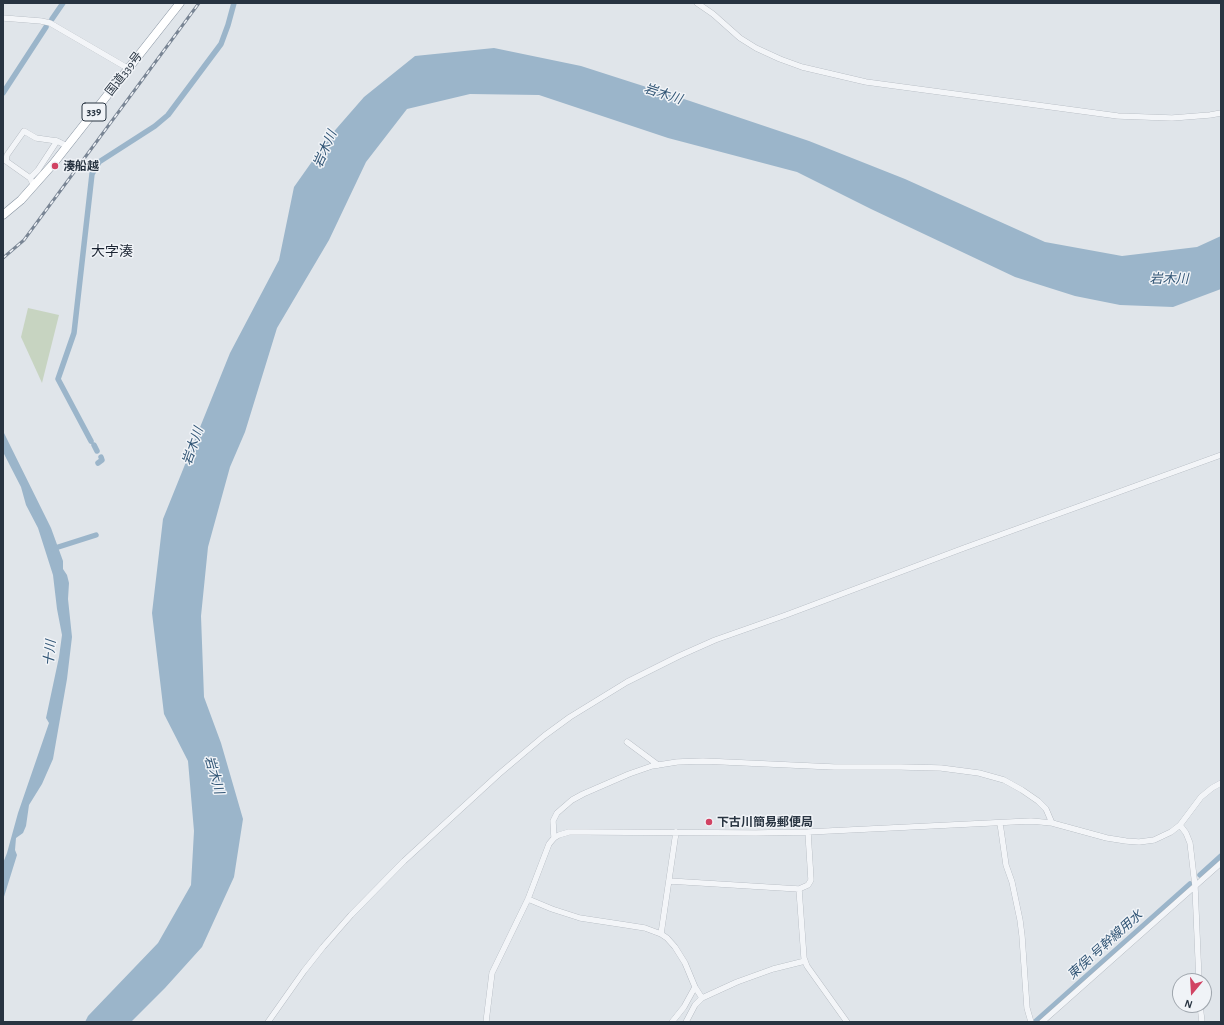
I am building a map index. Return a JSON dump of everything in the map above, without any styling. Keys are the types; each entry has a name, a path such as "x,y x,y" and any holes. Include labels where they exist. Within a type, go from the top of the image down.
{"highway":[{"name":"国道339号","path":"3,215 21,200 32,182 67,146 180,3"}],"street":[{"path":"697,3 713,14 740,38 780,60 802,67 866,82 1118,116 1172,118 1221,113"},
{"path":"3,18 41,20 50,22 129,68"},
{"path":"57,141 32,182 6,161 7,155 24,131 36,138 57,141 67,146"},
{"path":"268,1022 323,947 351,915 404,861 499,774 544,736 570,717 628,682 679,656 715,640 793,613 964,548 1221,455"},
{"path":"627,742 658,765"},
{"path":"554,838 553,821 557,813 572,800 629,774 658,765 677,762 703,761 834,767 941,768 979,773 1004,780 1022,790 1038,801 1046,809 1052,823"},
{"path":"486,1022 492,973 528,899 549,844 554,838 569,832 808,832 1031,821 1052,823 1126,842 1139,842 1154,840 1171,832 1180,825 1201,797 1221,783"},
{"path":"1000,823 1006,865 1012,882 1020,920 1028,1008 1031,1022"},
{"path":"1180,825 1186,833 1190,843 1195,886 1199,973"},
{"path":"661,934 676,832"},
{"path":"669,881 799,888 808,885 811,880 808,832"},
{"path":"1042,1022 1221,863"},
{"path":"799,888 799,905 807,966 847,1022"},
{"path":"528,899 580,918 645,928 661,934 676,947 685,963 695,988 702,998"},
{"path":"686,1022 695,1005 702,998 737,982 773,969 806,961"},
{"path":"672,1022 684,1007 695,988"}],"green space":[{"path":"28,308 59,315 42,383 21,337"}],"water":[{"name":"岩木川","path":"494,48 581,66 809,141 905,179 1045,242 1122,256 1197,247 1221,236 1221,289 1173,307 1120,305 1075,296 1015,277 871,209 797,172 668,138 539,95 470,94 407,109 366,162 329,240 277,328 245,432 230,467 208,547 201,616 204,697 221,743 243,819 234,877 202,947 165,988 131,1022 85,1022 88,1016 158,943 191,885 194,831 188,761 164,714 152,613 163,519 230,353 279,260 294,187 330,136 364,97 415,56"},
{"name":"十川","path":"3,431 51,528 63,561 63,569 67,575 69,583 68,599 72,637 67,679 53,759 42,784 29,805 26,826 23,833 16,838 15,850 17,855 3,900 3,863 18,813 49,723 46,718 59,657 62,635 53,575 38,528 26,505 21,487 3,452"}],"waterway":[{"path":"52,19 63,3"},
{"path":"91,441 58,379 74,333 92,174 99,162 155,126 168,115 221,44 234,3"},
{"path":"3,93 46,27"},
{"path":"94,445 97,451"},
{"path":"98,463 102,460 101,457"},
{"path":"52,549 96,535"},
{"name":"東俣1号幹線用水","path":"1200,875 1221,856"},
{"name":"東俣1号幹線用水","path":"1035,1022 1190,884"}],"railway":[{"path":"3,258 24,240 199,3"}],"place":[{"name":"湊船越","path":"55,166"},
{"name":"下古川簡易郵便局","path":"709,822"}],"district":[{"name":"大字湊","path":"112,252"}]}
